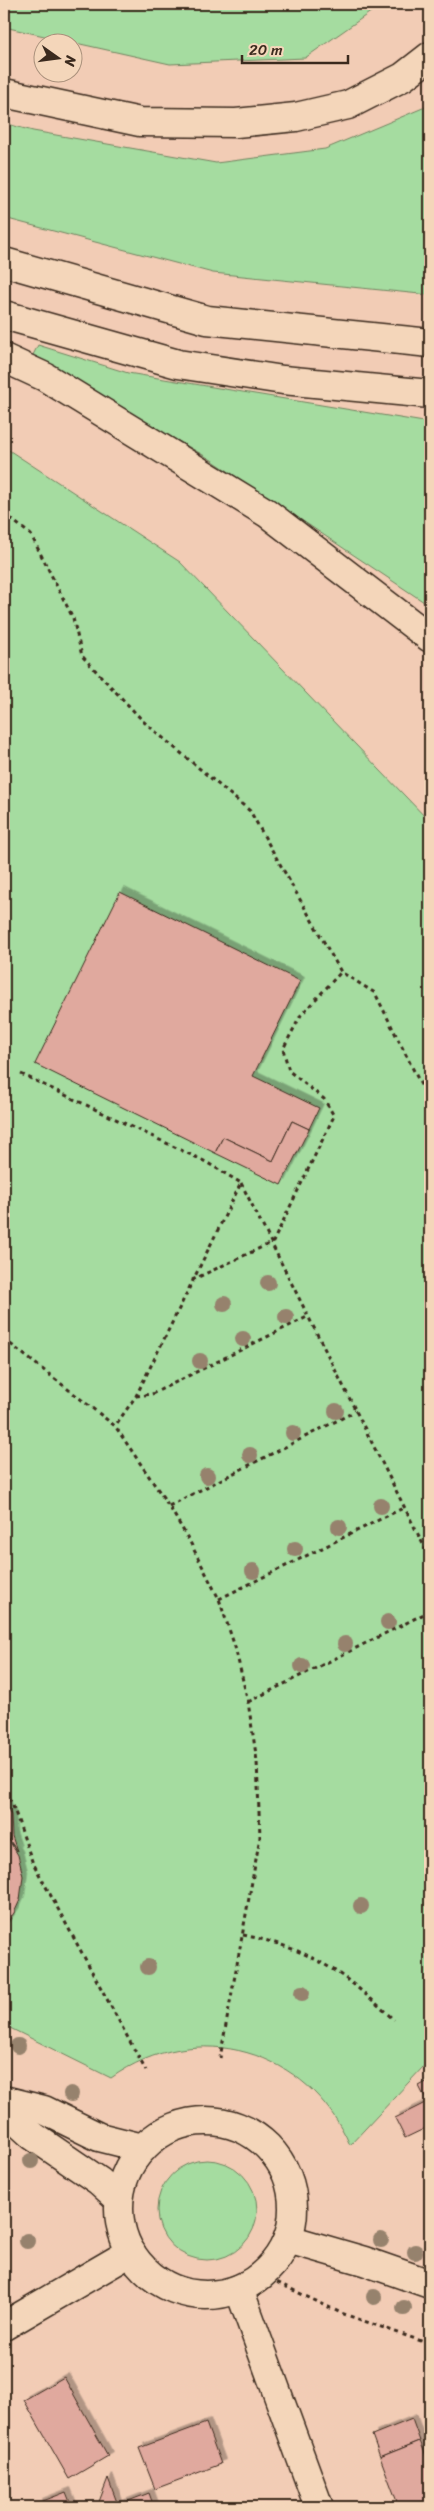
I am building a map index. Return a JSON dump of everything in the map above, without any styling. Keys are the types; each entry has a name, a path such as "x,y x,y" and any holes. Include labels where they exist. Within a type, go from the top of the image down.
{"main road":[{"path":"4,93 140,122 236,123 296,117 348,105 403,77 430,56"},
{"path":"4,262 207,320 430,343"},
{"path":"4,315 178,364 283,380 430,394"},
{"path":"4,358 45,377 267,513 430,638"},
{"path":"4,2100 44,2110 99,2138 143,2148"},
{"path":"4,2110 33,2136 99,2181 119,2199"},
{"path":"199,2120 226,2123 251,2133 273,2152 288,2178 294,2209 288,2239 278,2259 262,2275 240,2289 211,2296 192,2295 173,2289 149,2274 130,2252 120,2226 119,2199 127,2171 143,2148 157,2136 173,2127 199,2120"},
{"path":"288,2239 364,2261 430,2284"},
{"path":"4,2326 130,2252"},
{"path":"240,2289 318,2507"}],"path":[{"path":"4,513 31,535 73,618 82,656 144,722 250,811 341,972 375,992 430,1102"},
{"path":"192,1280 273,1242 334,1116 324,1099 289,1071 283,1050 301,1015 341,972"},
{"path":"21,1074 206,1162 241,1183 273,1242 430,1558"},
{"path":"115,1426 136,1396 241,1183"},
{"path":"136,1396 152,1394 309,1316"},
{"path":"4,1339 115,1426 169,1506 219,1599 235,1647 248,1702 257,1761 260,1837 220,2058"},
{"path":"169,1506 356,1411"},
{"path":"219,1599 404,1506"},
{"path":"248,1702 430,1611"},
{"path":"4,1792 12,1803 32,1861 146,2071"},
{"path":"243,1935 274,1941 296,1949 330,1966 356,1984 394,2020"},
{"path":"262,2275 341,2313 430,2344"}],"green space":[{"path":"4,4 382,4 305,58 170,64 82,44 82,32 32,33 4,27"},
{"path":"430,105 430,295 213,273 4,218 4,123 33,131 216,163 325,149"},
{"path":"38,345 128,373 430,423 430,606 210,459 32,357"},
{"path":"4,447 180,562 430,822 430,2063 424,2066 350,2145 331,2112 307,2085 279,2066 247,2053 213,2047 179,2049 144,2059 111,2078 4,2025"},
{"path":"207,2160 226,2164 242,2175 253,2191 257,2210 253,2229 242,2245 226,2256 207,2260 188,2256 172,2245 161,2229 157,2210 161,2191 172,2175 188,2164"}],"building":[{"path":"120,892 300,981 253,1076 319,1108 309,1129 292,1121 273,1161 223,1137 215,1153 35,1064"},
{"path":"292,1121 309,1129 281,1185 215,1153 223,1137 273,1161"},
{"path":"5,1803 11,1815 12,1836 17,1851 4,1832"},
{"path":"4,1832 18,1855 23,1876 20,1900 4,1927"},
{"path":"430,2080 430,2126 405,2138 395,2118 427,2102 419,2086"},
{"path":"64,2377 108,2456 69,2479 24,2400"},
{"path":"412,2419 420,2441 380,2457 372,2435"},
{"path":"206,2423 221,2464 155,2489 139,2448"},
{"path":"420,2441 430,2466 430,2507 399,2507 380,2457"},
{"path":"108,2478 118,2505 97,2507"},
{"path":"66,2492 72,2507 39,2507 38,2503"},
{"path":"149,2493 154,2507 110,2507 118,2505"}]}
